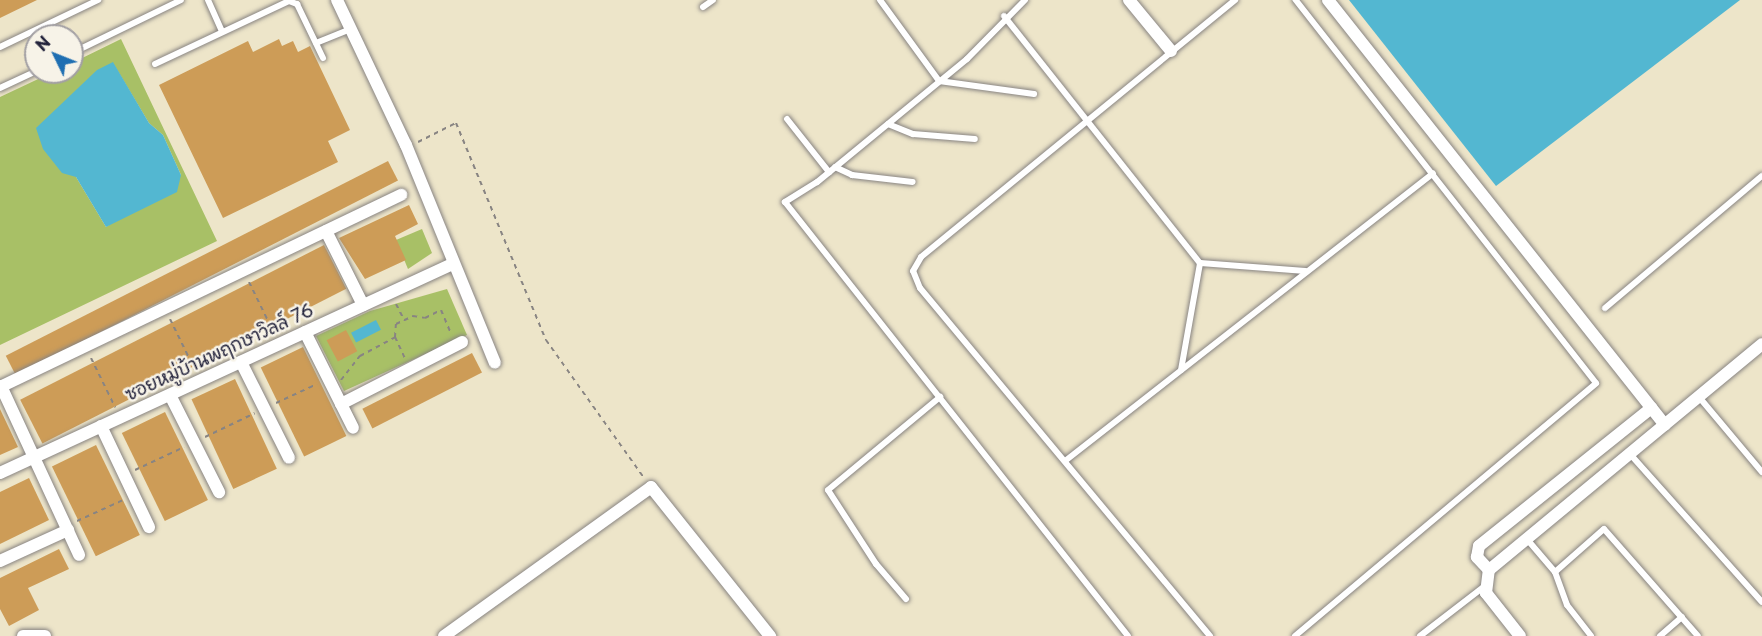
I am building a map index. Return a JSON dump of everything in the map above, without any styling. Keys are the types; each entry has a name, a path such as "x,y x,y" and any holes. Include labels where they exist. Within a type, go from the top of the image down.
{"street":[{"path":"337,0 406,145 495,363"},
{"path":"1129,0 1171,51"},
{"path":"1328,0 1665,425"},
{"path":"79,555 0,387 401,195"},
{"path":"326,231 363,305"},
{"name":"ซอยหมู่บ้านพฤกษาวิลล์ 76","path":"0,473 453,264"},
{"path":"305,332 352,428"},
{"path":"341,404 460,344"},
{"path":"1520,636 1485,586 1489,570 1762,344"},
{"path":"241,362 289,458"},
{"path":"170,395 219,492"},
{"path":"1489,570 1477,556 1479,546 1651,408"},
{"path":"101,426 149,527"},
{"path":"444,636 651,487 770,636"},
{"path":"0,561 67,528"},
{"path":"22,636 45,636"}],"lane":[{"path":"0,46 98,0"},
{"path":"84,47 181,0"},
{"path":"207,0 222,31"},
{"path":"703,7 713,0"},
{"path":"880,0 939,81 1034,94"},
{"path":"1025,0 1004,16 939,81 888,124 832,170 785,202 1128,636"},
{"path":"1210,636 920,288 913,271 921,257 1235,0"},
{"path":"1294,636 1596,386 1296,0"},
{"path":"155,64 289,1 297,4 323,58"},
{"path":"1004,16 1200,263 1306,271"},
{"path":"316,43 351,29"},
{"path":"0,88 24,77"},
{"path":"787,118 832,170 852,176 913,182"},
{"path":"888,124 913,134 975,139"},
{"path":"1065,461 1433,174"},
{"path":"1605,308 1762,176"},
{"path":"1181,369 1200,263"},
{"path":"906,598 876,564 828,490 940,397"},
{"path":"1699,397 1762,472"},
{"path":"1630,454 1762,602"},
{"path":"1555,572 1604,529 1698,636"},
{"path":"1526,538 1555,572 1566,605 1591,636"},
{"path":"1420,636 1485,586"},
{"path":"1660,636 1682,617"}],"path":[{"path":"406,145 456,123 546,340 651,487"},
{"path":"243,270 279,344"},
{"path":"391,292 404,320"},
{"path":"164,308 200,381"},
{"path":"410,369 394,337 396,324 404,320 441,310 460,344"},
{"path":"124,475 264,409 331,384 360,356 394,337"},
{"path":"85,346 120,418"},
{"path":"67,528 134,495"}],"green space":[{"path":"121,39 217,241 0,345 0,97 28,84 84,84 84,57","holes":["113,63 149,123 163,135 181,175 106,227 76,177"]},
{"path":"422,229 432,253 408,269 396,240"},
{"path":"447,289 467,335 344,391 316,336 370,311"}],"water":[{"path":"1349,0 1740,0 1496,186"},
{"path":"113,62 149,123 163,135 181,175 177,192 106,227 76,177 62,173 43,149 36,128 97,70"},
{"path":"376,320 381,330 356,343 351,333"}],"building":[{"path":"0,0 37,0 0,18"},
{"path":"279,39 282,46 293,41 298,52 310,46 350,130 328,141 338,162 223,218 159,85 248,41 253,52"},
{"path":"388,161 398,181 16,375 6,356"},
{"path":"409,205 418,224 395,236 406,260 365,279 339,238"},
{"path":"324,245 346,289 42,443 20,400"},
{"path":"346,330 357,351 338,362 327,340"},
{"path":"303,347 346,436 304,457 261,368"},
{"path":"472,353 482,373 372,428 362,409"},
{"path":"235,379 277,469 233,489 191,399"},
{"path":"0,409 18,447 0,455"},
{"path":"165,412 208,500 165,521 122,433"},
{"path":"96,445 140,535 96,556 52,466"},
{"path":"29,478 49,520 0,544 0,492"},
{"path":"59,549 69,569 28,588 39,610 9,626 0,609 0,578"}]}
